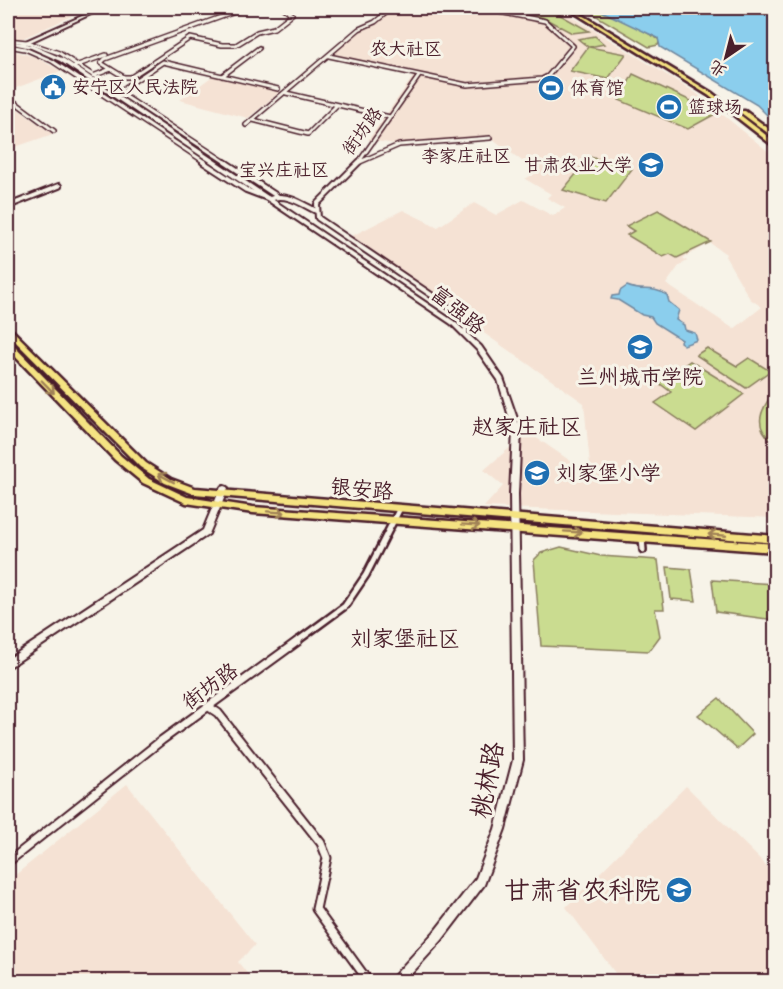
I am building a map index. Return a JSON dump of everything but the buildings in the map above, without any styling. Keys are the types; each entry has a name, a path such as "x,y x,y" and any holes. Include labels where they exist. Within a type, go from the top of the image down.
{"main road":[{"path":"21,43 94,8"},
{"path":"21,43 102,8"},
{"path":"569,8 710,94 776,146"},
{"path":"578,8 717,93 776,138"},
{"name":"富强路","path":"8,42 21,43 56,56 91,76 453,323 465,334 479,348 501,380 517,430 515,517"},
{"path":"636,48 643,47"},
{"name":"银安路","path":"8,330 143,465 194,491 776,540"},
{"name":"银安路","path":"8,345 137,475 174,496 218,506 776,549"},
{"path":"8,663 206,532 223,492"},
{"name":"桃林路","path":"396,981 438,936 480,881 500,829 518,760 515,517"}],"street":[{"path":"75,66 240,8"},
{"path":"246,8 101,63 124,77 131,77 190,38 228,45 241,43 257,32 274,28 292,14 284,8"},
{"path":"246,126 359,29 375,22 392,8"},
{"path":"328,56 467,85 542,79 548,76 573,46 545,21 478,8"},
{"name":"富强路","path":"21,43 52,61 246,190 270,198"},
{"path":"222,76 259,48"},
{"path":"117,93 163,62 278,89"},
{"path":"91,76 111,69"},
{"name":"街坊路","path":"316,211 317,204 358,163 419,76"},
{"name":"富强路","path":"117,93 277,196 291,199 316,211"},
{"path":"286,93 390,117"},
{"path":"8,97 54,131"},
{"path":"253,120 308,134 337,105"},
{"path":"358,163 399,145 490,138"},
{"path":"8,206 59,186"},
{"path":"270,198 277,196"},
{"path":"316,211 318,218 458,314 466,324 465,334"},
{"name":"街坊路","path":"8,862 209,707 345,606 366,575 399,510"},
{"path":"642,538 643,550"},
{"path":"209,707 218,713 321,843 327,858 316,909 369,981"}],"shaded area":[{"path":"8,8 90,8 21,39 8,39 8,14 20,13 8,10"},
{"path":"395,8 558,8 696,93 775,157 775,518 484,507 503,486 484,470 528,432 591,475 584,403 348,238 403,210 438,227 474,203 496,215 523,200 553,216 565,208 547,198 551,194 525,179 537,172 490,137 395,144 368,140 415,74 332,55 364,27 378,22","holes":["710,243 726,254 725,256 750,299 762,307 734,329 666,284 679,266 687,261 683,258"]},
{"path":"8,49 35,57 61,71 8,91"},
{"path":"214,75 280,92 248,118 180,100"},
{"path":"8,103 53,134 15,147 8,143"},
{"path":"127,784 255,945 238,962 253,981 8,981 8,881"},
{"name":"甘肃省农科院","path":"686,786 775,874 775,981 621,981 566,907"}],"green space":[{"path":"519,8 548,8 589,31 572,33 544,18 517,12"},
{"path":"583,8 602,11 622,19 660,40 658,45 649,47"},
{"path":"595,36 604,44 589,47 626,54 608,79 570,71 588,47 578,39"},
{"name":"篮球场","path":"633,74 717,113 688,129 619,100"},
{"path":"590,157 632,169 606,203 563,190"},
{"path":"658,210 711,242 677,258 670,254 663,257 627,235 634,231 626,226"},
{"path":"707,348 737,366 749,358 770,371 746,388 696,355"},
{"path":"690,361 744,394 696,431 655,403 671,392 659,383"},
{"path":"775,390 775,443 763,431 761,418"},
{"path":"561,547 601,556 658,560 664,609 655,609 660,636 649,651 541,646 534,560 541,553"},
{"path":"667,567 691,569 696,601 671,599"},
{"path":"712,580 775,584 775,620 716,612"},
{"path":"719,698 753,734 737,749 698,715"}],"water":[{"path":"595,8 768,8 775,12 775,123 757,105 660,47 658,38"},
{"path":"627,286 656,290 667,295 669,302 679,310 676,320 684,325 685,330 695,333 697,340 684,345 680,342 682,340 655,323 651,317 642,315 618,300 611,299 612,296 619,295 620,291"}],"place":[{"name":"安宁区人民法院","path":"53,87"},
{"name":"体育馆","path":"551,88"},
{"name":"篮球场","path":"669,107"},
{"name":"甘肃农业大学","path":"651,165"},
{"name":"兰州城市学院","path":"640,347"},
{"name":"刘家堡小学","path":"537,473"},
{"name":"甘肃省农科院","path":"679,890"}],"district":[{"name":"农大社区","path":"406,49"},
{"name":"李家庄社区","path":"466,156"},
{"name":"宝兴庄社区","path":"284,170"},
{"name":"赵家庄社区","path":"527,426"},
{"name":"刘家堡社区","path":"405,638"}]}
